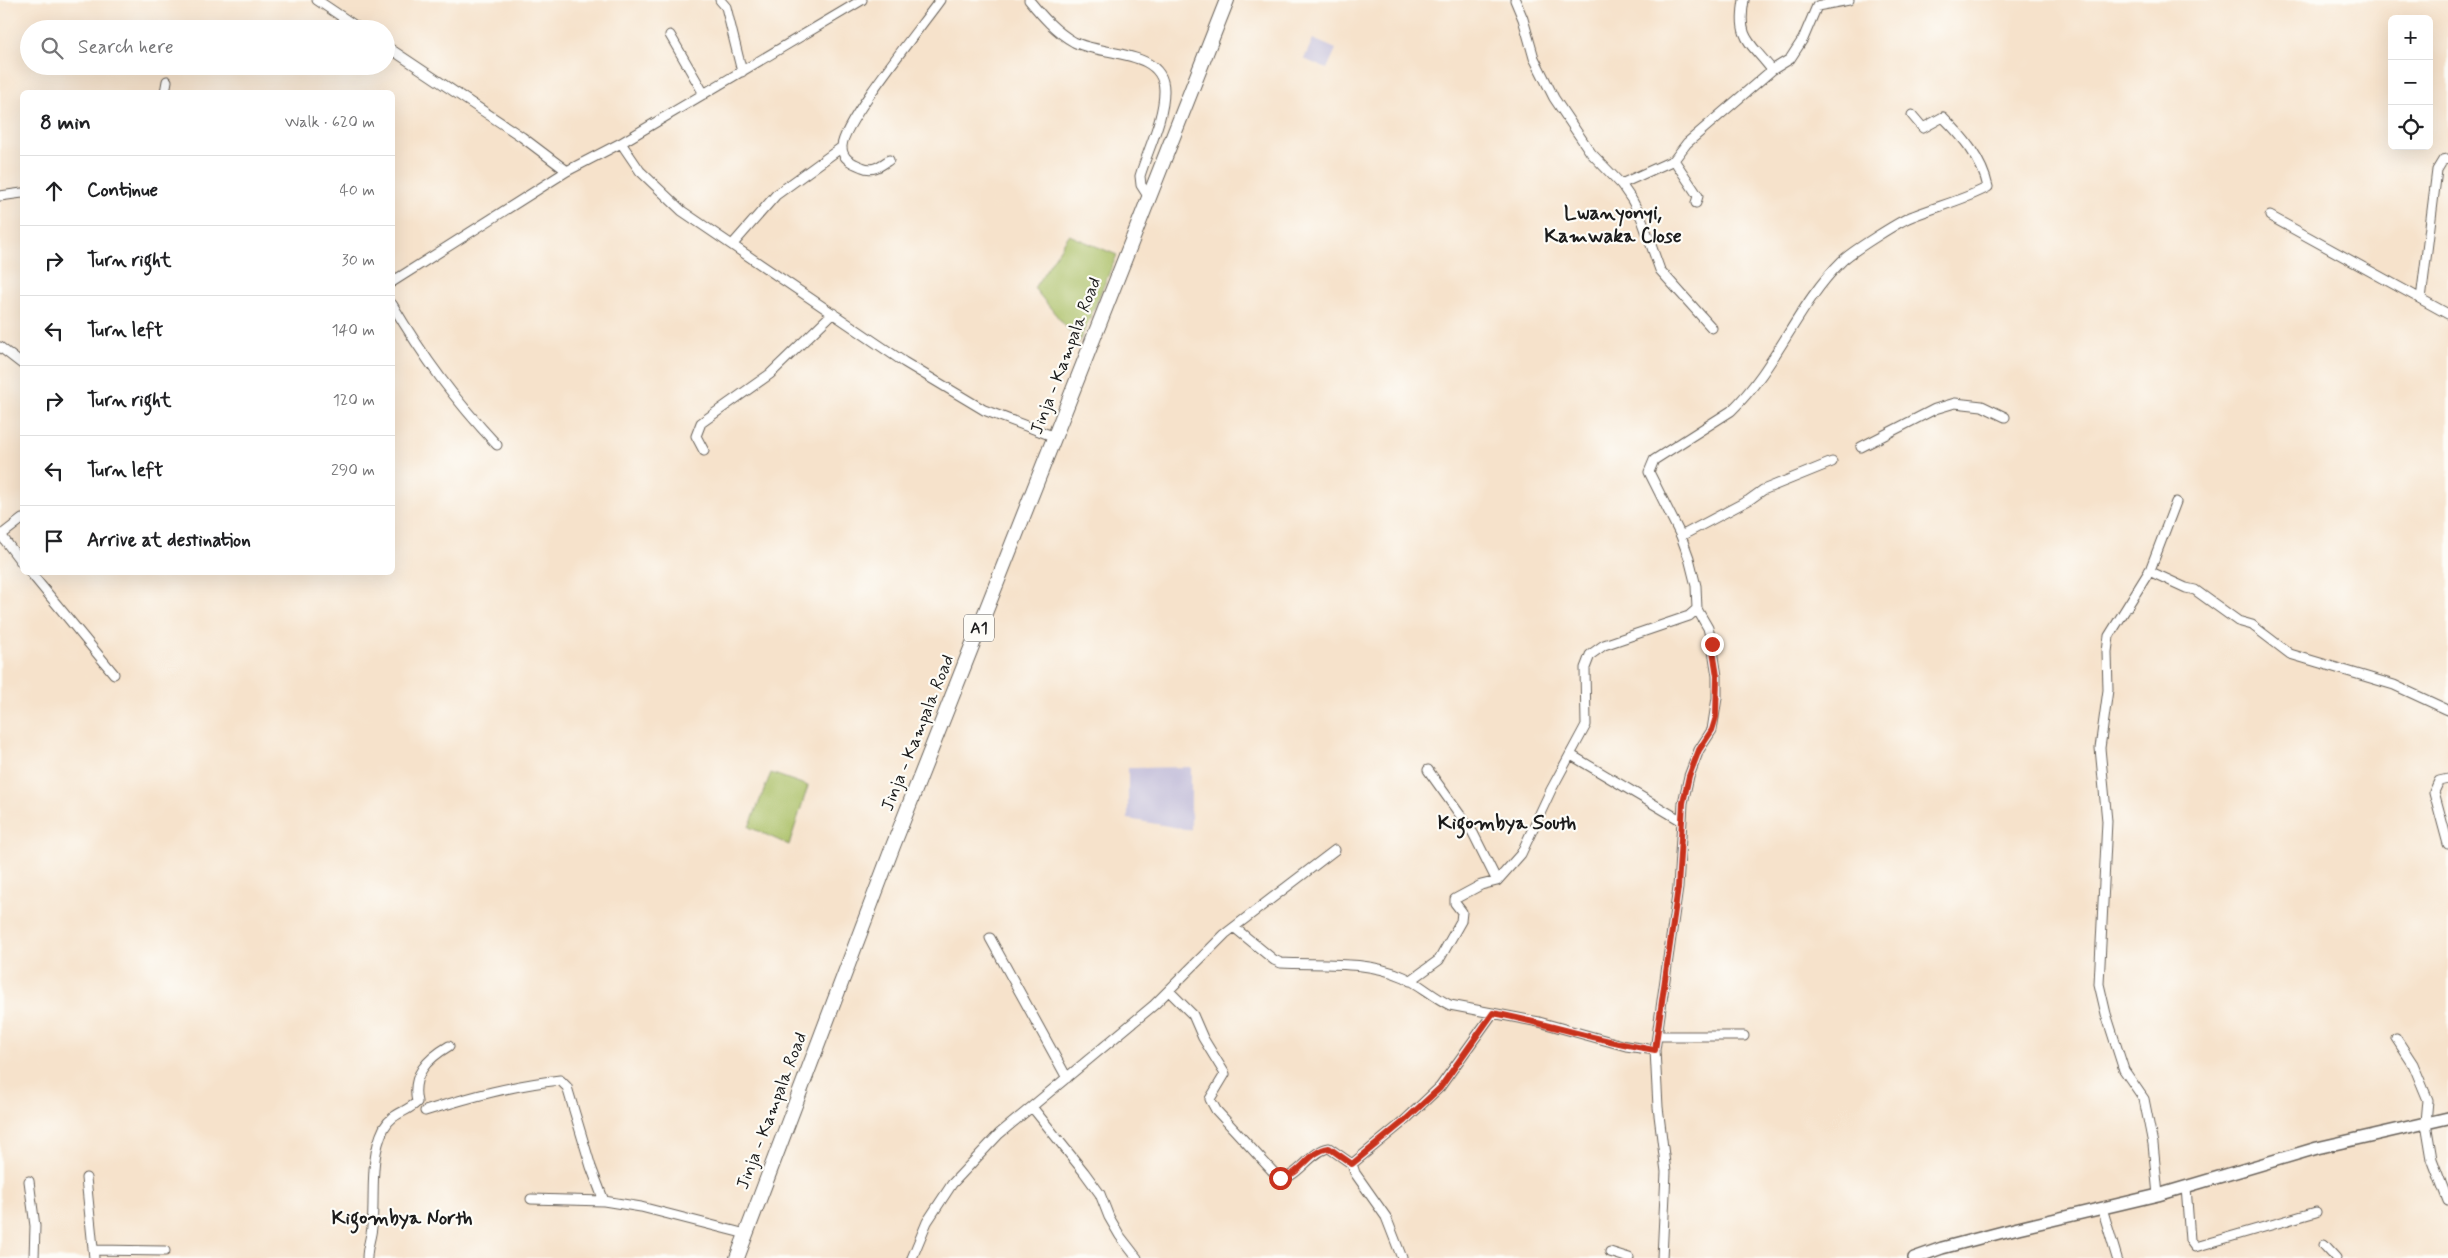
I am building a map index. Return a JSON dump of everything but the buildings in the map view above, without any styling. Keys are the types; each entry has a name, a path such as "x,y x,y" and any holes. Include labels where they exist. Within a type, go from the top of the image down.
{"highway":[{"name":"Jinja - Kampala Road","path":"736,1258 893,846 1148,196 1227,0"}],"street":[{"path":"316,0 346,20"},
{"path":"720,0 726,7 742,72"},
{"path":"395,280 567,171 621,143 862,0"},
{"path":"889,160 878,168 867,169 851,163 843,155 842,147 846,131 887,71 940,0"},
{"path":"1029,0 1052,25 1075,42 1102,52 1131,57 1151,64 1157,69 1162,78 1164,90 1162,108 1140,176 1141,185 1148,196"},
{"path":"1515,0 1534,58 1554,98 1591,153 1621,184 1641,217 1660,270 1712,328"},
{"path":"1744,0 1740,20 1745,38 1772,70"},
{"path":"1621,184 1674,160 1687,143 1772,70 1790,59 1803,39 1817,6 1849,0"},
{"path":"670,35 704,94"},
{"path":"395,52 522,137 567,171"},
{"path":"165,90 166,81"},
{"path":"1662,1258 1666,1172 1658,1107 1655,1050 1678,888 1683,803 1689,776 1699,750 1712,730 1716,717 1715,657 1708,628 1696,608 1696,586 1689,558 1649,472 1654,460 1731,411 1741,401 1764,372 1822,282 1844,259 1911,216 1971,196 1988,187 1985,174 1974,154 1961,134 1943,116 1923,128 1912,115"},
{"path":"621,143 640,171 682,211 904,362 984,410 1055,437"},
{"path":"733,244 776,195 842,147"},
{"path":"2421,299 2437,170 2442,160 2448,159"},
{"path":"1674,160 1698,196 1696,203"},
{"path":"0,196 20,193"},
{"path":"2270,216 2448,314"},
{"path":"395,309 430,365 497,445"},
{"path":"704,451 696,436 701,423 770,374 833,313"},
{"path":"0,347 20,362"},
{"path":"1861,447 1935,409 1955,403 1982,406 2005,417"},
{"path":"1680,536 1749,500 1763,490 1832,462"},
{"path":"2158,1195 2153,1144 2144,1100 2124,1070 2106,1014 2099,984 2107,821 2100,748 2108,690 2107,652 2113,628 2149,571 2176,502"},
{"path":"20,521 0,536 20,561"},
{"path":"2149,571 2186,588 2195,590 2238,621 2252,625 2290,654 2394,685 2448,710"},
{"path":"32,575 114,674"},
{"path":"1410,980 1439,960 1461,921 1462,912 1455,903 1455,899 1481,885 1497,881 1522,854 1551,790 1586,725 1585,668 1590,654 1604,645 1689,616 1696,608"},
{"path":"1571,755 1682,821"},
{"path":"1428,770 1472,833 1497,881"},
{"path":"2448,778 2439,781 2434,792 2448,844"},
{"path":"912,1258 927,1222 952,1184 999,1134 1169,991 1213,945 1335,850"},
{"path":"1236,928 1274,960 1281,963 1364,966 1396,974 1410,980 1436,999 1450,1005 1539,1022 1626,1046 1655,1050"},
{"path":"990,938 1067,1078"},
{"path":"1169,991 1193,1014 1203,1038 1225,1074 1210,1099 1216,1110 1276,1176 1280,1178 1290,1178 1320,1149 1329,1148 1352,1164 1355,1173 1386,1216 1402,1258"},
{"path":"1352,1164 1403,1122 1440,1088 1493,1013"},
{"path":"1658,1036 1744,1036"},
{"path":"2396,1038 2413,1064 2428,1100 2426,1123 2432,1159 2448,1201"},
{"path":"367,1258 372,1230 375,1166 385,1127 397,1112 411,1108 416,1102 415,1093 421,1068 432,1056 449,1046"},
{"path":"425,1111 489,1091 524,1084 560,1080 567,1086 591,1167 604,1201"},
{"path":"1032,1107 1100,1194 1109,1217 1120,1236 1137,1258"},
{"path":"1914,1258 1942,1248 2158,1195 2317,1148 2448,1118"},
{"path":"86,1178 94,1254 165,1251"},
{"path":"29,1182 35,1226 34,1258"},
{"path":"2186,1187 2190,1240 2195,1247 2316,1212"},
{"path":"531,1199 604,1201 650,1209 746,1234"},
{"path":"2102,1208 2117,1258"},
{"path":"2324,1245 2336,1258"},
{"path":"1610,1252 1629,1258"}],"shaded area":[{"path":"1313,39 1336,49 1327,69 1304,59"},
{"path":"1191,767 1191,830 1128,819 1128,768"}],"green space":[{"path":"1069,235 1117,255 1079,343 1034,288"},
{"path":"771,773 808,786 789,845 749,827"}],"district":[{"name":"Lwanyonyi, Kamwaka Close","path":"1613,224"},
{"name":"Kigombya South","path":"1507,823"},
{"name":"Kigombya North","path":"402,1218"}],"route":[{"path":"1280,1178 1290,1178 1320,1149 1329,1148 1352,1164 1417,1111 1440,1088 1457,1067 1493,1013 1539,1022 1626,1046 1655,1050 1667,978 1678,888 1683,803 1689,776 1699,750 1712,730 1716,717 1717,676 1712,644"}]}
